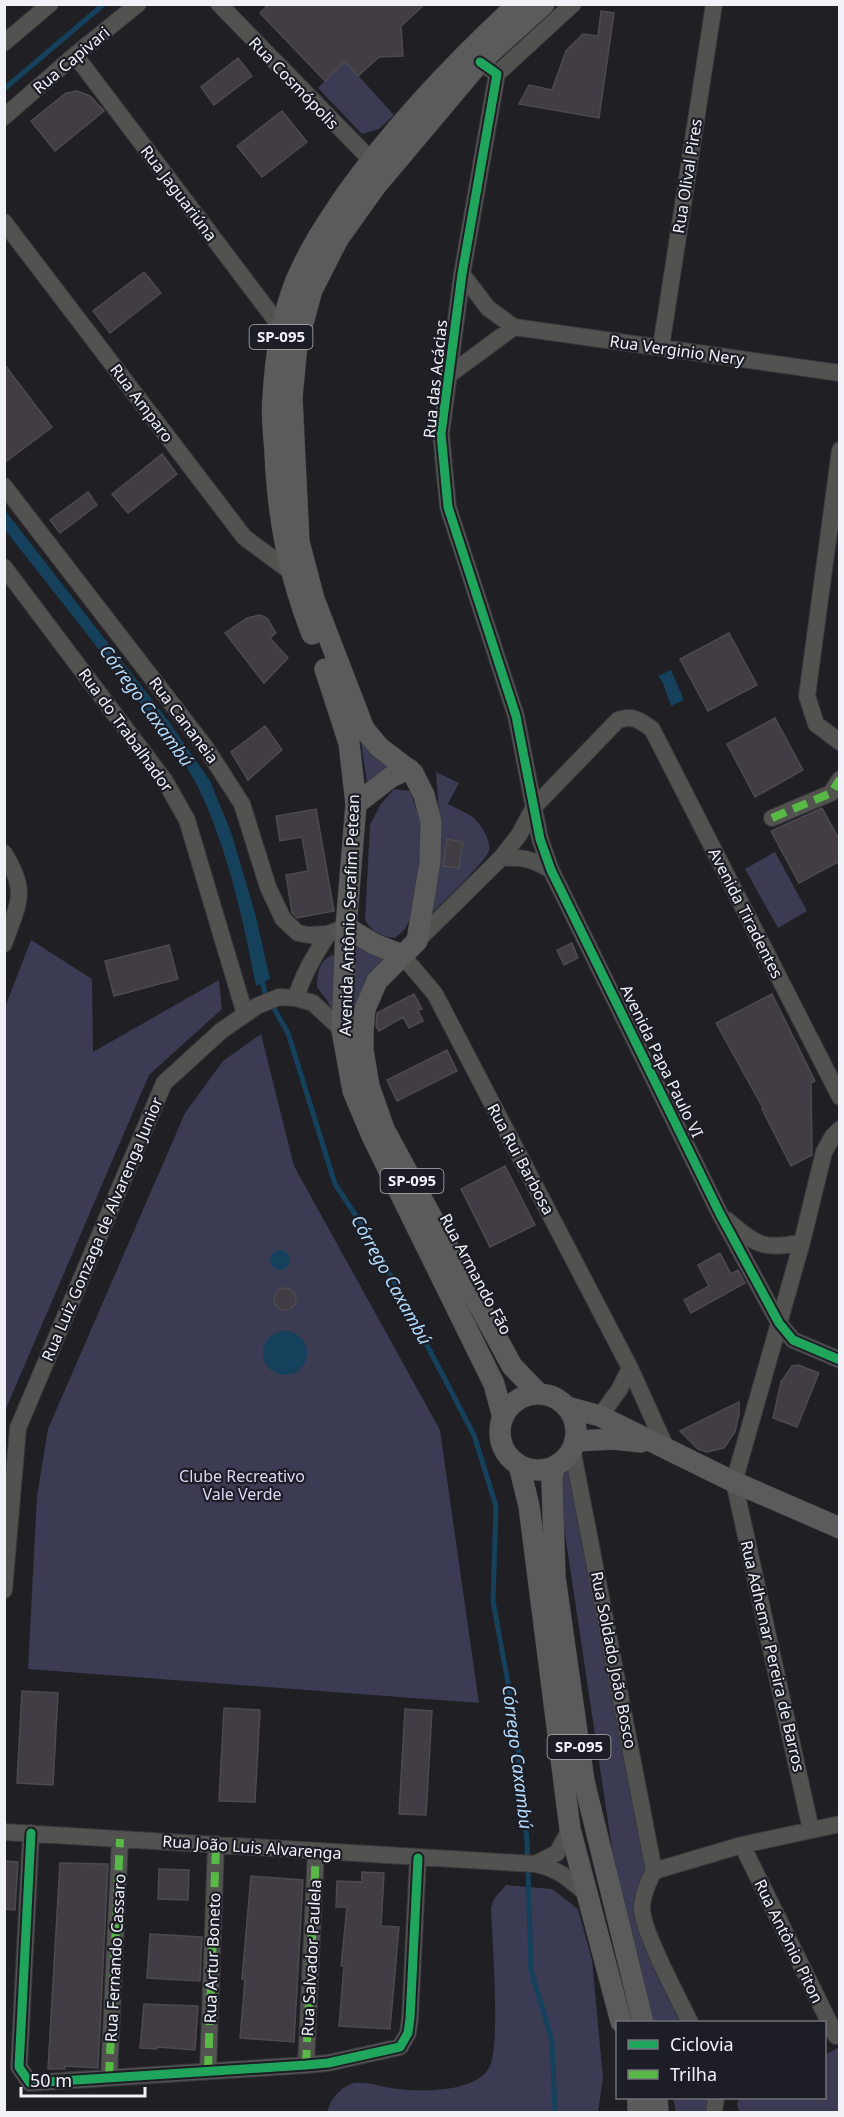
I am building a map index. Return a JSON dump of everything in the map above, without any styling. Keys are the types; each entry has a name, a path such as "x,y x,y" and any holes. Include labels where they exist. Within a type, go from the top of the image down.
{"main road":[{"name":"Avenida Antônio Serafim Petean","path":"503,1418 495,1384 372,1136 353,1091 342,1030 337,931 357,804 349,743 328,676 300,603 284,544 277,489 272,400 278,347 295,284 317,237 370,160 449,70 518,4"},
{"name":"SP-095","path":"410,948 430,862 431,822 424,795 409,769 379,747 364,729 314,599 299,542 295,488 292,397 297,345 312,290 338,239 375,187 489,68 544,4"},
{"path":"357,804 391,777 409,769"},
{"path":"337,931 374,944 410,948"},
{"name":"Avenida Antônio Serafim Petean","path":"363,1050 365,1009 377,981 410,948"},
{"name":"Rua Armando Fão","path":"363,1050 396,1125 520,1356 552,1399"},
{"path":"503,1418 517,1400 528,1395 552,1399 600,1416 734,1482 840,1528"},
{"path":"519,1465 543,1470 554,1467 564,1460 574,1444 575,1423 552,1399"},
{"name":"SP-095","path":"503,1418 500,1429 502,1441 506,1452 519,1465 529,1506 570,1829 621,2021"},
{"path":"574,1444 614,1439 659,1446"},
{"name":"SP-095","path":"554,1467 552,1481 555,1577 584,1781 643,2021"}],"street":[{"path":"4,43 50,4"},
{"name":"Rua Capivari","path":"4,117 138,4"},
{"name":"Rua Cosmópolis","path":"219,4 370,160"},
{"path":"489,68 573,4"},
{"name":"Rua Olival Pires","path":"661,347 714,4"},
{"name":"Rua Jaguariúna","path":"75,55 283,330"},
{"name":"Rua das Acácias","path":"489,68 441,434 448,507 516,716 534,807"},
{"name":"Rua Amparo","path":"4,222 244,537 291,572"},
{"name":"Rua Verginio Nery","path":"462,274 488,308 514,327 840,373"},
{"path":"449,375 514,327"},
{"path":"840,450 807,696 816,724 840,742"},
{"name":"Rua Cananeia","path":"4,486 212,757 242,804 268,887 283,919 298,933 309,935 337,931"},
{"name":"Rua do Trabalhador","path":"4,567 165,781 187,820 251,1010"},
{"name":"Avenida Tiradentes","path":"534,807 618,720 629,716 652,729 840,1097"},
{"path":"772,818 831,793 840,779"},
{"path":"410,948 501,858 519,835 534,807"},
{"name":"Avenida Papa Paulo VI","path":"534,807 540,839 551,870 720,1214 779,1323 793,1340 840,1360"},
{"path":"4,853 16,873 4,944"},
{"path":"501,858 523,857 534,860 551,870"},
{"path":"296,998 311,962 337,931"},
{"name":"Rua Rui Barbosa","path":"410,948 630,1368 659,1446"},
{"name":"Rua Luiz Gonzaga de Alvarenga Junior","path":"4,1590 18,1428 164,1083 221,1031 251,1010 279,997 296,998 313,1003 342,1030"},
{"path":"734,1482 802,1242 824,1152 832,1136 840,1129"},
{"name":"Avenida Papa Paulo VI","path":"720,1214 760,1244 780,1247 802,1242"},
{"path":"600,1416 619,1390 630,1368"},
{"name":"Rua Soldado João Bosco","path":"574,1444 654,1871"},
{"name":"Rua Adhemar Pereira de Barros","path":"734,1482 811,1830"},
{"path":"690,2021 647,1930 641,1909 644,1891 654,1871 742,1845 840,1824"},
{"path":"533,1864 556,1853 570,1829"},
{"name":"Rua João Luis Alvarenga","path":"4,1832 533,1864 552,1868 566,1876 588,1895"},
{"path":"31,1833 19,2067 30,2083 328,2063 400,2047 408,2033 418,1858"},
{"name":"Rua Fernando Cassaro","path":"109,2077 120,1839"},
{"name":"Rua Artur Boneto","path":"208,2071 216,1844"},
{"name":"Rua Antônio Piton","path":"742,1845 825,2021"},
{"name":"Rua Salvador Paulela","path":"306,2065 316,1851"},
{"name":"Rua Antônio Piton","path":"826,2023 833,2038"}],"green space":[{"path":"345,61 394,115 379,129 362,134 318,88"},
{"path":"361,742 395,773 368,789"},
{"path":"436,772 459,783 448,804 476,820 485,832 489,842 489,851 480,864 431,914 440,827"},
{"path":"394,789 410,791 422,825 411,917 405,929 395,938 378,933 365,920 370,825 381,804"},
{"path":"775,852 807,911 778,928 745,869"},
{"path":"31,940 92,979 93,1052 219,980 222,1009 149,1075 5,1411 5,1007"},
{"path":"354,944 386,957 363,989 353,1011"},
{"path":"332,955 337,957 333,1014 328,1002 317,987 321,964"},
{"name":"Clube Recreativo Vale Verde","path":"261,1034 294,1166 440,1430 479,1703 28,1669 37,1496 48,1429 185,1113 223,1061"},
{"path":"570,1464 647,1864 637,1891 682,2021 653,2021 615,1869 561,1507 562,1479"},
{"path":"506,1885 552,1889 578,1909 592,1960 603,2078 598,2112 328,2112 330,2103 336,2094 354,2083 409,2090 448,2089 473,2082 489,2068 495,2039 491,1907 494,1899"},
{"path":"839,2047 839,2112 739,2112 737,2104 740,2099 826,2099 826,2054"},
{"path":"673,2099 708,2099 706,2112 676,2112"}],"water":[{"path":"4,509 170,723 210,781 231,832 255,913 270,979 256,986 229,869 214,824 191,774 156,723 5,530"},
{"path":"671,670 684,700 671,706 663,683 658,676"},
{"path":"280,1250 287,1253 290,1260 287,1267 280,1270 273,1267 270,1260 273,1253"},
{"path":"285,1331 294,1332 301,1337 306,1344 306,1362 301,1369 294,1374 285,1375 276,1374 269,1369 264,1362 263,1353 264,1344 269,1337 276,1332"}],"building":[{"path":"269,4 425,4 401,26 403,56 379,57 358,76 345,61 325,81 260,13"},
{"path":"601,11 614,13 599,118 519,104 529,85 552,90 566,51 583,34 598,36"},
{"path":"238,58 252,76 214,105 201,87"},
{"path":"77,91 90,96 104,111 55,151 31,121 66,93"},
{"path":"282,111 307,142 262,177 237,146"},
{"path":"144,272 161,293 110,333 93,311"},
{"path":"4,364 52,427 4,463"},
{"path":"162,454 177,474 128,513 112,494"},
{"path":"88,492 97,505 60,533 50,520"},
{"path":"260,615 267,618 276,633 270,638 288,658 264,683 225,633 247,618"},
{"path":"729,633 757,685 708,711 680,659"},
{"path":"775,718 803,770 755,797 727,744"},
{"path":"265,726 282,750 248,780 231,752"},
{"path":"822,808 840,841 840,861 799,883 771,831"},
{"path":"316,809 334,911 297,918 292,913 286,875 308,871 302,837 280,841 276,816"},
{"path":"447,839 463,842 459,868 443,866"},
{"path":"572,943 578,958 564,965 557,950"},
{"path":"169,945 178,979 114,996 105,961"},
{"path":"414,994 422,1009 418,1010 423,1021 409,1028 403,1017 379,1031 376,1026 377,1013"},
{"path":"772,994 815,1081 811,1083 812,1155 791,1166 763,1108 716,1023"},
{"path":"447,1050 457,1071 397,1101 387,1080"},
{"path":"505,1166 535,1225 490,1247 461,1189"},
{"path":"720,1253 731,1274 738,1270 745,1283 691,1313 684,1300 709,1286 698,1265"},
{"path":"285,1288 293,1291 296,1299 293,1307 285,1310 277,1307 274,1299 277,1291"},
{"path":"798,1365 819,1373 797,1427 773,1418 781,1382 792,1366"},
{"path":"739,1402 735,1432 724,1448 707,1452 698,1449 680,1431"},
{"path":"22,1691 58,1693 53,1785 17,1783"},
{"path":"224,1708 260,1710 255,1802 219,1801"},
{"path":"405,1709 432,1711 426,1815 399,1814"},
{"path":"4,1861 18,1862 15,1910 4,1909"},
{"path":"60,1863 108,1864 98,2068 65,2066 65,2069 48,2069"},
{"path":"159,1869 189,1870 188,1900 158,1899"},
{"path":"362,1872 384,1873 381,1926 399,1927 390,2029 339,2026 344,1966 341,1966 347,1907 336,1907 337,1881 362,1882"},
{"path":"251,1876 303,1880 294,2042 240,2038 245,1980 242,1979"},
{"path":"150,1934 202,1937 200,1981 147,1978"},
{"path":"144,2004 198,2006 195,2050 140,2048"}],"waterway":[{"path":"4,89 104,4"},
{"name":"Córrego Caxambú","path":"261,978 265,993 288,1033 335,1184 372,1240 474,1435 496,1506 493,1601 516,1727 527,1841 531,1970 552,2041 555,2112"}],"marked path":[{"path":"772,818 831,793 840,779"},
{"path":"109,2077 120,1839"},
{"path":"208,2071 216,1844"},
{"path":"306,2065 316,1851"}],"cycle path":[{"path":"480,62 497,74 462,274 441,434 448,507 516,716 540,839 551,870 720,1214 779,1323 793,1340 840,1360"},
{"path":"31,1833 19,2067 30,2083 328,2063 400,2047 408,2033 410,2018 418,1858"}]}
